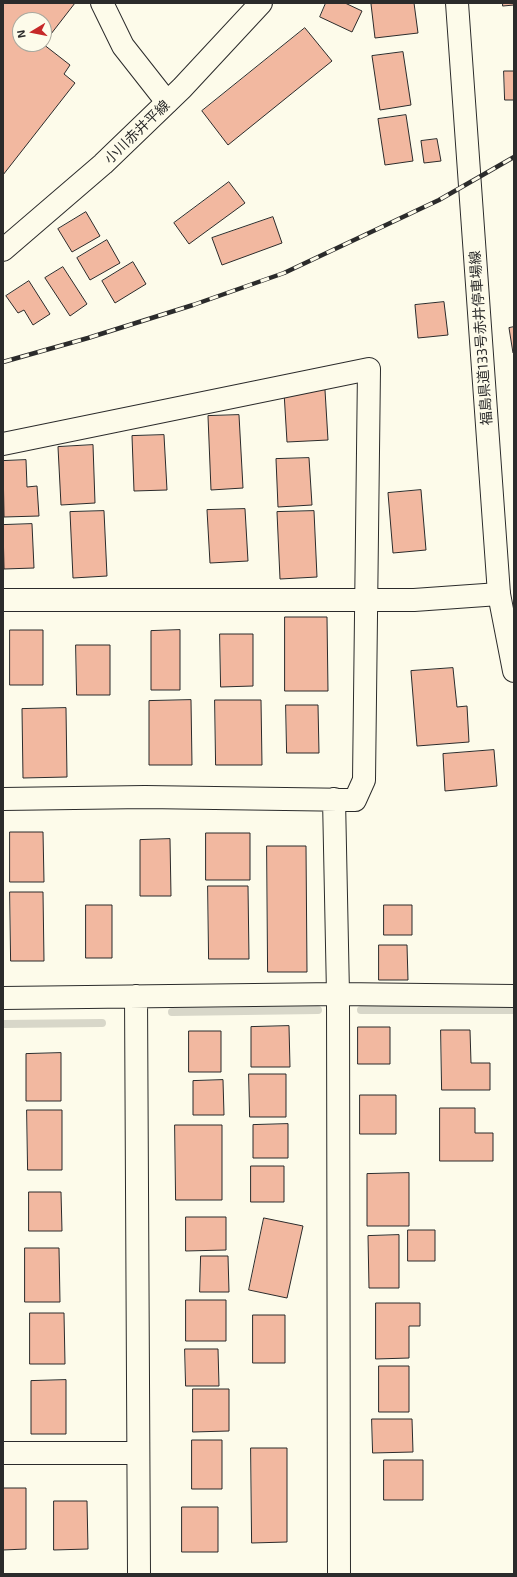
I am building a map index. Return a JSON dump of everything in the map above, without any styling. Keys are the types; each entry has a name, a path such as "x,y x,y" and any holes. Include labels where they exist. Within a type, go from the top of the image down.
{"street":[{"path":"102,3 123,46 168,102"},
{"name":"小川赤井平線","path":"3,250 103,164 168,102 261,3"},
{"name":"福島県道133号赤井停車場線","path":"457,3 499,594 514,671"},
{"path":"3,444 369,368 364,780 356,800 145,797 3,799"},
{"path":"3,600 414,600 499,594"},
{"path":"334,799 338,994 339,1574"},
{"path":"3,998 338,994 514,996"},
{"path":"136,996 139,1574"},
{"path":"3,1453 138,1453"}],"building":[{"path":"3,3 75,3 52,33 52,12 12,12 12,52 52,51 70,65 64,74 75,83 3,175"},
{"path":"326,3 345,3 362,11 352,32 320,17"},
{"path":"414,3 418,33 375,38 371,4"},
{"path":"503,3 514,3 514,5 503,6"},
{"path":"305,28 332,61 228,145 202,111"},
{"path":"403,52 411,105 380,110 372,56"},
{"path":"504,71 514,71 514,100 505,100"},
{"path":"406,115 413,161 385,165 378,119"},
{"path":"437,139 441,161 424,163 421,141"},
{"path":"229,182 245,203 189,244 174,223"},
{"path":"86,212 100,236 72,252 58,229"},
{"path":"273,217 282,243 222,265 212,238"},
{"path":"107,240 120,263 90,280 77,258"},
{"path":"133,262 146,284 115,303 102,281"},
{"path":"63,267 87,304 70,316 45,278"},
{"path":"29,281 50,314 33,325 24,310 18,313 6,296"},
{"path":"444,302 448,335 418,338 415,305"},
{"path":"514,327 514,353 513,353 509,328"},
{"path":"325,390 328,440 287,442 284,392"},
{"path":"239,415 243,488 211,490 208,416"},
{"path":"164,435 167,490 134,491 132,436"},
{"path":"93,445 95,503 61,505 58,447"},
{"path":"309,458 312,505 278,507 276,459"},
{"path":"26,460 27,487 37,486 39,516 4,517 3,461"},
{"path":"421,490 426,550 393,553 388,493"},
{"path":"245,509 248,561 210,563 207,510"},
{"path":"104,511 107,576 73,578 70,512"},
{"path":"314,511 317,577 280,579 277,512"},
{"path":"32,524 34,568 4,569 3,525"},
{"path":"285,617 327,617 328,691 285,691"},
{"path":"10,630 43,630 43,685 10,685"},
{"path":"180,630 180,690 151,690 151,631"},
{"path":"220,634 253,634 253,686 221,687"},
{"path":"76,645 110,645 110,695 77,695"},
{"path":"453,668 457,707 467,706 469,742 417,746 411,671"},
{"path":"191,700 192,765 149,765 149,701"},
{"path":"215,700 261,700 262,765 216,765"},
{"path":"286,705 318,705 319,753 287,753"},
{"path":"66,708 67,777 23,778 22,709"},
{"path":"494,750 497,786 445,791 443,754"},
{"path":"10,832 43,832 44,882 10,882"},
{"path":"206,833 250,833 250,880 206,880"},
{"path":"170,839 171,896 140,896 140,840"},
{"path":"267,846 306,846 307,972 268,972"},
{"path":"208,886 248,886 249,959 209,959"},
{"path":"10,892 43,892 44,961 11,961"},
{"path":"86,905 112,905 112,958 86,958"},
{"path":"384,905 412,905 412,935 384,935"},
{"path":"379,945 407,945 408,980 379,980"},
{"path":"289,1026 290,1067 251,1067 251,1027"},
{"path":"358,1027 390,1027 390,1064 358,1064"},
{"path":"441,1030 470,1030 471,1063 490,1063 490,1090 442,1090"},
{"path":"189,1031 221,1031 221,1072 189,1072"},
{"path":"61,1053 61,1101 26,1101 26,1054"},
{"path":"249,1074 286,1074 286,1117 250,1117"},
{"path":"223,1080 224,1115 193,1115 193,1081"},
{"path":"360,1095 396,1095 396,1134 360,1134"},
{"path":"440,1108 475,1108 475,1133 493,1133 493,1161 440,1161"},
{"path":"27,1110 62,1110 62,1170 28,1170"},
{"path":"288,1124 288,1158 253,1158 253,1125"},
{"path":"175,1125 222,1125 222,1200 176,1200"},
{"path":"251,1166 284,1166 284,1202 251,1202"},
{"path":"409,1173 409,1226 367,1226 367,1174"},
{"path":"29,1192 61,1192 62,1231 29,1231"},
{"path":"186,1217 226,1217 226,1250 186,1251"},
{"path":"264,1218 303,1226 287,1298 249,1290"},
{"path":"408,1230 435,1230 435,1261 408,1261"},
{"path":"399,1235 399,1288 369,1288 368,1236"},
{"path":"25,1248 59,1248 60,1302 25,1302"},
{"path":"201,1256 228,1256 229,1292 200,1292"},
{"path":"186,1300 226,1300 226,1341 186,1341"},
{"path":"376,1303 420,1303 420,1326 409,1326 409,1358 376,1359"},
{"path":"30,1313 64,1313 65,1364 30,1364"},
{"path":"253,1315 285,1315 285,1363 253,1363"},
{"path":"185,1349 218,1349 219,1386 186,1386"},
{"path":"379,1366 409,1366 409,1412 379,1412"},
{"path":"66,1380 66,1434 31,1434 31,1381"},
{"path":"193,1389 229,1389 229,1431 193,1432"},
{"path":"372,1419 412,1419 413,1452 373,1453"},
{"path":"192,1440 222,1440 222,1489 192,1489"},
{"path":"251,1448 287,1448 287,1542 252,1543"},
{"path":"384,1460 423,1460 423,1500 384,1500"},
{"path":"3,1488 26,1488 26,1549 3,1550"},
{"path":"54,1501 87,1501 88,1549 54,1550"},
{"path":"182,1507 218,1507 218,1552 182,1552"}],"waterway":[{"path":"172,1012 318,1010"},
{"path":"361,1010 514,1010"},
{"path":"3,1024 102,1023"}],"railway":[{"path":"3,362 88,338 193,305 284,273 439,200 514,157"}]}
